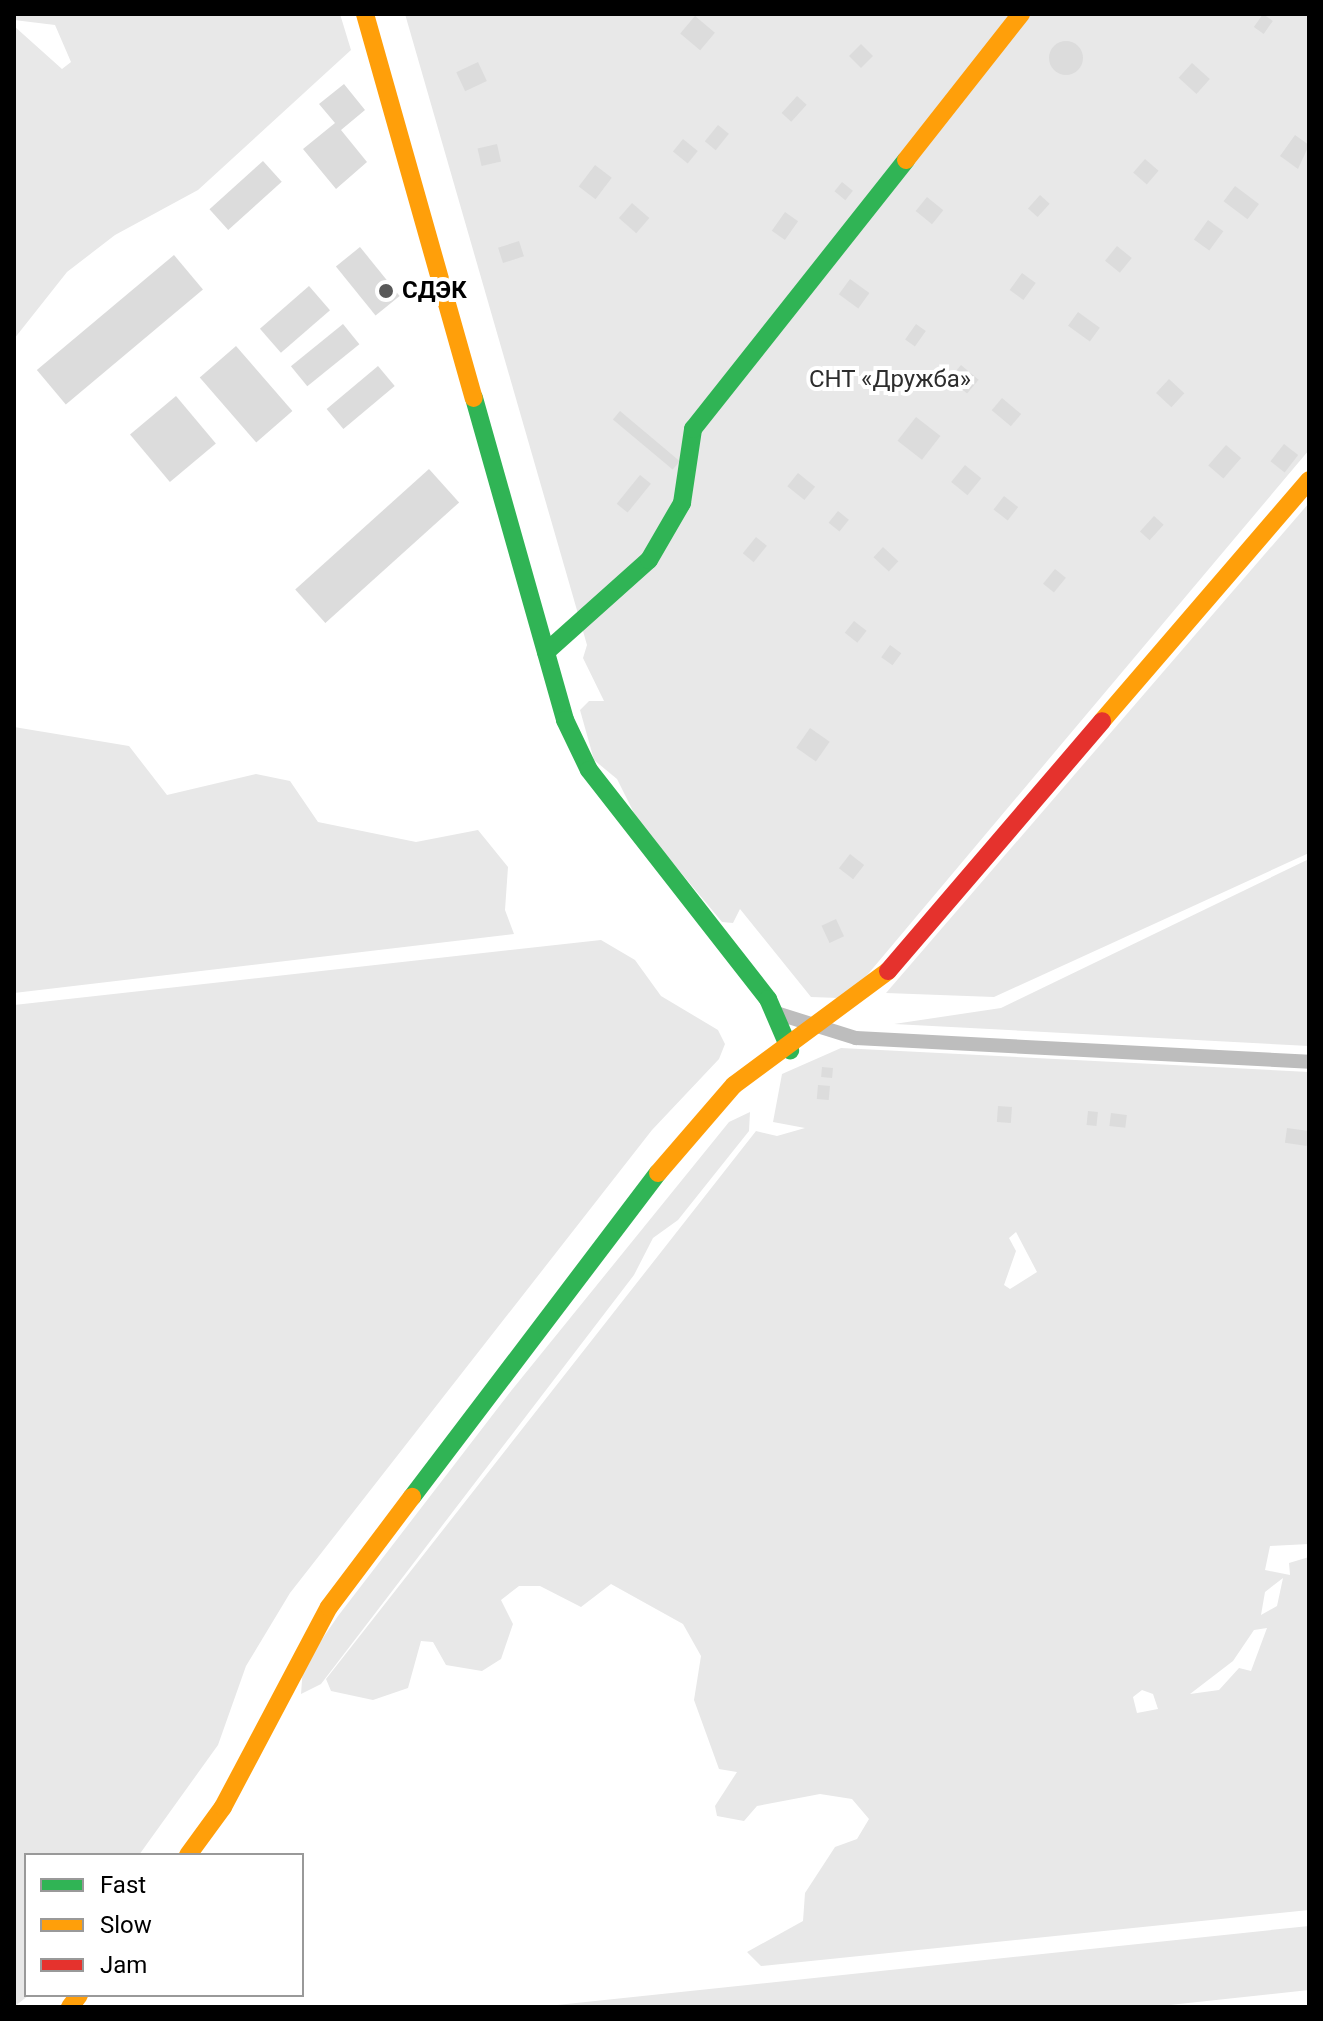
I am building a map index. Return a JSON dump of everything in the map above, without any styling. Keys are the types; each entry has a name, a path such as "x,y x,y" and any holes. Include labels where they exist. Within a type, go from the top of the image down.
{"street":[{"path":"365,14 546,652 589,770 776,1013 790,1050"},
{"path":"546,652 649,560 682,503 693,429 1021,14"},
{"path":"189,1853 223,1807 329,1607 698,1120 790,1050 822,1030 920,937 1309,480"},
{"path":"776,1013 822,1030 856,1038 1309,1062"}],"green space":[{"path":"14,14 340,14 351,50 198,190 115,235 67,272 14,339 14,26 62,69 71,62 55,25 14,20"},
{"name":"СНТ «Дружба»","path":"405,14 1309,14 1309,450 863,980 839,998 811,997 740,909 733,923 722,922 638,821 617,779 594,760 580,710 589,701 604,701 583,658 587,645"},
{"path":"1309,503 1309,853 994,997 886,993"},
{"path":"14,727 129,746 167,795 256,774 290,781 318,822 416,842 478,830 508,867 505,910 514,934 14,993"},
{"path":"1309,859 1309,1046 894,1024 1001,1008"},
{"path":"601,940 635,960 661,996 718,1030 725,1044 719,1059 652,1130 290,1593 246,1666 218,1745 140,1853 24,1853 24,1997 26,1997 14,2007 14,1005"},
{"path":"841,1048 1309,1072 1309,1544 1270,1546 1265,1570 1290,1575 1289,1563 1309,1557 1309,1910 761,1966 747,1952 803,1921 805,1893 835,1847 857,1839 869,1819 852,1799 820,1794 757,1806 744,1821 717,1816 715,1806 737,1772 719,1769 694,1700 701,1656 683,1624 611,1584 581,1607 540,1586 519,1586 501,1600 513,1624 501,1659 482,1671 446,1665 433,1642 421,1641 408,1688 373,1700 331,1691 326,1679 756,1131 777,1136 805,1128 773,1122 782,1074","holes":["1016,1232 1037,1272 1010,1289 1004,1285 1016,1251 1009,1238","1283,1578 1277,1606 1261,1615 1265,1592","1267,1628 1251,1671 1239,1668 1219,1690 1190,1694 1233,1661 1254,1630","1142,1690 1153,1694 1158,1709 1137,1713 1133,1697"]},
{"path":"750,1112 749,1131 678,1220 653,1238 634,1275 321,1684 301,1694 303,1667 338,1616 511,1391 729,1122"},
{"path":"1309,1926 1309,1990 1151,2007 538,2007"}],"building":[{"path":"1263,14 1273,21 1264,34 1254,27"},
{"path":"695,16 715,33 700,50 680,34"},
{"path":"1066,41 1078,46 1083,58 1078,70 1066,75 1054,70 1049,58 1054,46"},
{"path":"861,44 873,56 861,68 849,56"},
{"path":"478,62 487,81 465,91 456,72"},
{"path":"1192,63 1210,79 1196,94 1179,78"},
{"path":"344,84 365,110 341,130 367,162 336,189 303,149 335,123 319,104"},
{"path":"797,96 807,105 791,122 782,113"},
{"path":"718,125 729,134 716,150 705,141"},
{"path":"1295,135 1309,145 1298,169 1280,156"},
{"path":"683,139 698,151 688,163 673,151"},
{"path":"497,144 501,162 482,166 478,148"},
{"path":"1145,159 1159,171 1147,184 1133,173"},
{"path":"263,161 282,182 228,230 209,209"},
{"path":"595,165 612,178 596,199 579,187"},
{"path":"842,182 853,191 845,200 834,191"},
{"path":"1235,186 1259,204 1248,219 1224,201"},
{"path":"1040,195 1050,204 1038,217 1028,208"},
{"path":"927,197 943,210 932,224 916,211"},
{"path":"632,203 649,218 636,233 619,218"},
{"path":"785,212 798,221 785,240 772,231"},
{"path":"1208,220 1223,231 1209,251 1194,239"},
{"path":"519,241 524,256 503,263 498,248"},
{"path":"1117,246 1132,258 1120,273 1105,261"},
{"path":"360,247 400,296 376,315 336,267"},
{"path":"174,255 203,289 66,405 37,370"},
{"path":"1022,273 1036,283 1023,300 1010,290"},
{"path":"850,279 869,293 858,308 839,294"},
{"path":"309,286 330,310 281,353 260,329"},
{"path":"1078,312 1100,328 1090,342 1068,326"},
{"path":"343,324 359,344 307,386 291,366"},
{"path":"916,324 926,331 915,346 905,340"},
{"path":"236,346 292,411 256,442 200,377"},
{"path":"961,365 979,380 967,394 949,379"},
{"path":"378,366 395,386 343,429 327,409"},
{"path":"1169,379 1184,393 1171,407 1156,393"},
{"path":"176,396 216,443 170,482 130,435"},
{"path":"1002,398 1021,414 1011,426 992,410"},
{"path":"620,411 680,461 673,470 613,419"},
{"path":"916,417 940,436 922,460 898,441"},
{"path":"1284,444 1298,455 1285,472 1270,461"},
{"path":"1226,445 1241,458 1223,478 1208,465"},
{"path":"965,465 981,478 967,495 951,482"},
{"path":"429,469 459,502 325,623 295,589"},
{"path":"798,473 815,487 804,500 787,486"},
{"path":"640,475 651,484 628,513 617,504"},
{"path":"1004,496 1018,507 1008,520 994,509"},
{"path":"838,511 849,520 839,531 829,523"},
{"path":"1154,516 1164,525 1150,540 1140,532"},
{"path":"756,537 767,546 754,562 743,553"},
{"path":"883,547 898,561 889,572 873,557"},
{"path":"1055,569 1066,578 1054,593 1043,584"},
{"path":"854,621 867,631 857,643 845,633"},
{"path":"890,645 901,653 893,665 881,657"},
{"path":"810,728 830,742 816,761 796,748"},
{"path":"850,854 864,865 853,879 839,868"},
{"path":"836,919 844,936 830,943 821,926"},
{"path":"822,1067 833,1068 832,1078 821,1077"},
{"path":"818,1085 830,1086 829,1100 817,1099"},
{"path":"998,1106 1012,1107 1011,1123 997,1122"},
{"path":"1088,1111 1098,1112 1096,1126 1087,1125"},
{"path":"1111,1113 1127,1115 1125,1128 1109,1126"},
{"path":"1287,1128 1309,1131 1307,1146 1285,1143"}],"traffic: fast":[{"path":"546,652 649,560 682,503 693,429 906,160"},
{"path":"474,398 565,720 589,770 768,999 790,1050"},
{"path":"412,1497 658,1173"}],"traffic: slow":[{"path":"365,14 474,398"},
{"path":"906,160 1021,14"},
{"path":"1102,721 1309,480"},
{"path":"658,1173 734,1085 888,971"},
{"path":"189,1853 223,1807 329,1607 412,1497"},
{"path":"70,2007 78,1997"}],"traffic: jam":[{"path":"888,971 1102,721"}],"place":[{"name":"СДЭК","path":"386,291"}]}
